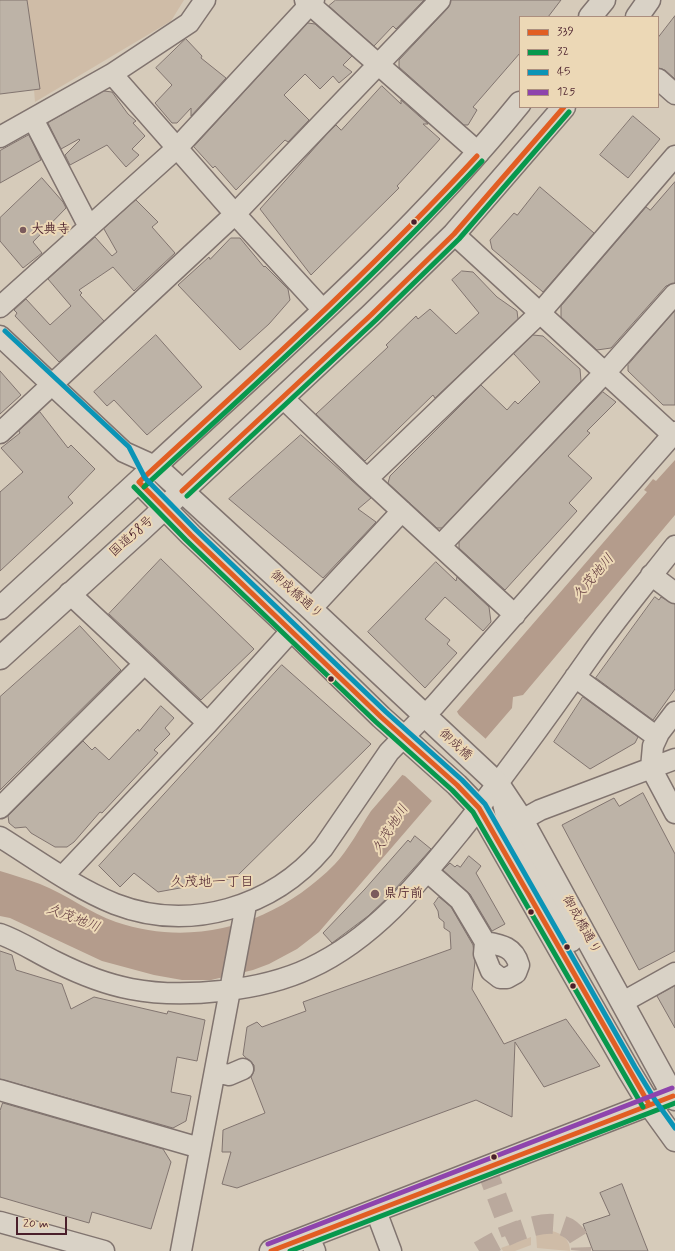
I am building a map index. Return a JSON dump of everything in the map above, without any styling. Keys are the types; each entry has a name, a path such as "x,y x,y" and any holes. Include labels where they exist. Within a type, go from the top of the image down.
{"main road":[{"path":"591,16 604,0"},
{"path":"638,16 649,0"},
{"path":"0,608 324,311 428,208 480,153 519,104"},
{"name":"国道58号","path":"0,658 283,398 454,234 563,108"},
{"name":"御成橋通り","path":"155,466 312,609 430,721"},
{"name":"御成橋通り","path":"139,482 410,742"},
{"name":"御成橋","path":"430,721 475,763"},
{"path":"410,742 457,785 479,808 649,1104 675,1140"},
{"name":"御成橋通り","path":"475,763 498,784 522,820 674,1096"},
{"path":"271,1251 312,1244 376,1211 649,1104 674,1096"}],"street":[{"path":"0,137 112,74 189,23 205,0"},
{"path":"0,433 235,214 440,0"},
{"path":"0,306 177,148 310,2 378,66 480,153"},
{"path":"112,74 235,214 324,311"},
{"path":"659,80 675,94"},
{"path":"33,119 89,227"},
{"path":"367,479 540,313 675,156"},
{"path":"0,837 63,876 116,904 153,914 208,915 246,905 279,887 312,861 323,848 389,752 410,742 430,721 515,615 674,434 454,234"},
{"path":"440,546 605,372 675,294"},
{"path":"0,336 124,452 155,466"},
{"path":"283,398 367,479 515,615"},
{"path":"124,452 139,482"},
{"path":"312,609 402,511"},
{"path":"0,934 11,938 56,963 98,981 132,989 166,994 206,993 263,984 310,969 317,965 344,949 379,922 428,872 498,784 575,677 675,546"},
{"path":"651,576 675,593"},
{"path":"70,594 208,723"},
{"path":"63,876 208,723 292,630"},
{"path":"0,808 144,664"},
{"path":"575,677 657,737"},
{"path":"675,712 657,737 653,746 651,768 675,812"},
{"path":"522,820 540,810 675,759"},
{"path":"498,784 509,829 572,941"},
{"path":"428,872 460,900 485,942"},
{"path":"181,1251 246,905"},
{"path":"623,1002 675,973"},
{"path":"215,1072 229,1075 243,1069"},
{"path":"0,1090 200,1148"},
{"path":"376,1211 391,1251"},
{"path":"0,1222 104,1251"}],"shaded area":[{"path":"27,0 184,0 171,21 35,102"},
{"path":"552,1231 565,1238 569,1244 570,1251 537,1248 536,1234"},
{"path":"531,1237 531,1245 515,1251 503,1251 501,1248"}],"water":[{"name":"久茂地川","path":"675,460 675,515 523,695 513,697 512,708 319,932 297,949 269,964 253,970 211,980 182,980 154,975 102,961 10,918 0,916 0,871 50,888 106,918 146,930 176,933 205,931 234,925 261,915 288,902 312,885 335,864 349,846 371,811 647,492 644,490 653,479 656,481"}],"pier":[{"path":"456,710 459,715 487,740 433,802 405,776 400,774"}],"building":[{"path":"0,0 27,0 40,89 0,94"},
{"path":"336,0 424,0 396,29 393,26 374,46 329,6"},
{"path":"451,0 561,0 549,16 519,16 519,54 473,107 477,110 468,125 464,125 399,67 399,60 448,8"},
{"path":"675,16 675,79 665,70 659,68 659,37"},
{"path":"308,23 315,24 352,56 343,65 352,72 339,83 333,76 320,89 305,74 284,95 309,120 288,142 285,140 236,190 215,166 213,168 194,147"},
{"path":"186,39 202,56 201,58 226,78 191,116 191,108 177,123 172,123 155,103 172,85 156,68"},
{"path":"382,86 401,104 401,100 428,124 423,124 440,139 397,186 399,188 311,275 260,209 326,135 336,125 341,130"},
{"path":"104,91 112,92 128,114 136,121 133,123 145,136 132,149 139,155 126,167 107,145 70,165 65,155 80,140 79,139 61,149 48,123"},
{"path":"633,116 660,139 628,178 600,155"},
{"path":"29,135 41,160 0,183 0,151"},
{"name":"大典寺","path":"42,178 63,202 66,208 33,242 42,253 23,268 0,241 0,218"},
{"path":"675,182 675,283 666,286 611,348 597,350 561,317 561,306 646,207 650,210"},
{"path":"540,187 594,233 543,292 492,249 490,240 514,213 517,215"},
{"path":"136,200 158,222 152,227 175,253 134,291 113,267 79,290 82,293 80,295 104,321 59,362 15,316 17,313 14,310 26,299 50,325 71,306 48,279 95,237 112,256 117,252 104,229"},
{"path":"231,238 240,238 264,267 265,266 288,289 290,300 269,324 240,350 178,285 209,257 210,259"},
{"path":"462,271 473,272 497,297 517,311 518,319 435,398 433,395 365,461 316,414 388,347 386,345 416,316 418,319 430,309 456,334 479,313 452,280"},
{"path":"675,311 675,405 663,405 628,371 628,365"},
{"path":"156,335 202,387 147,435 114,400 107,406 94,392"},
{"path":"533,335 543,336 580,369 581,381 442,528 437,528 388,483 390,476 481,385 507,410 515,401 518,404 540,382 514,354"},
{"path":"0,371 21,395 0,414"},
{"path":"603,392 616,402 587,431 590,433 568,456 592,478 569,503 577,511 505,590 459,548 459,542"},
{"path":"40,412 68,448 71,445 95,469 68,497 73,503 0,571 0,492 23,472 1,448 20,433 19,431"},
{"path":"301,435 371,498 358,509 376,522 323,578 229,499"},
{"path":"161,559 254,649 201,700 109,614"},
{"path":"436,562 456,581 457,577 489,607 491,622 483,631 445,597 425,619 450,640 447,644 457,653 425,688 368,632"},
{"path":"655,597 659,600 661,597 675,604 675,689 653,720 596,678"},
{"path":"80,626 121,670 0,790 0,697"},
{"path":"282,665 371,744 235,878 158,892 134,873 120,887 99,866"},
{"path":"583,697 638,737 635,743 590,769 554,742"},
{"path":"161,706 174,718 165,728 170,734 154,750 158,753 102,813 100,812 74,842 67,847 55,847 31,833 26,827 15,828 9,823 8,816 83,741 92,750 95,747 109,760 138,729 139,731"},
{"path":"643,793 675,854 675,951 639,970 562,825 614,798 619,806"},
{"path":"415,836 431,849 387,898 368,916 332,943 323,933 365,889 408,840 410,842"},
{"path":"469,856 481,866 476,873 505,924 492,931 470,894 443,870 450,863 455,867 457,865 460,867"},
{"path":"439,897 451,907 473,945 475,961 472,989 504,1044 566,1019 600,1066 544,1087 515,1042 512,1117 476,1100 237,1188 222,1184 231,1152 222,1152 223,1130 265,1113 251,1077 254,1071 254,1065 243,1055 247,1027 257,1022 262,1027 306,1011 303,1002 451,949 450,932 444,928 444,922 439,918 438,911 434,904"},
{"path":"0,951 12,955 16,970 62,984 71,1009 94,997 167,1014 168,1011 205,1020 197,1061 177,1057 171,1092 191,1096 186,1121 173,1128 0,1079"},
{"path":"675,986 675,1028 657,996"},
{"path":"3,1103 163,1149 171,1162 151,1229 92,1212 89,1223 0,1197 0,1111"},
{"path":"622,1184 648,1251 593,1251 583,1224 610,1215 600,1193"}],"tunnel":[{"path":"486,1168 511,1234"},
{"path":"479,1251 511,1234 524,1229 537,1225 550,1224 561,1225 576,1234 581,1244 581,1251"}],"transit line":[{"name":"339","path":"182,491 371,315 454,234 563,108"},
{"name":"32","path":"187,496 376,320 459,239 569,112"},
{"name":"339","path":"139,482 269,363 354,282 396,241 477,156"},
{"name":"32","path":"144,487 274,368 359,287 401,246 482,161"},
{"name":"45","path":"5,331 129,447 145,478 196,530 386,712 462,780 485,804 635,1067 655,1100 675,1128"},
{"name":"339","path":"139,482 191,535 381,717 457,785 479,808 649,1104"},
{"name":"32","path":"134,487 186,540 376,722 452,790 473,812 643,1107"},
{"name":"125","path":"268,1244 672,1088"},
{"name":"339","path":"271,1251 673,1096"},
{"name":"32","path":"290,1251 675,1103"}],"place":[{"name":"大典寺","path":"23,230"},
{"name":"県庁前","path":"375,894"}],"district":[{"name":"久茂地一丁目","path":"212,883"}]}
